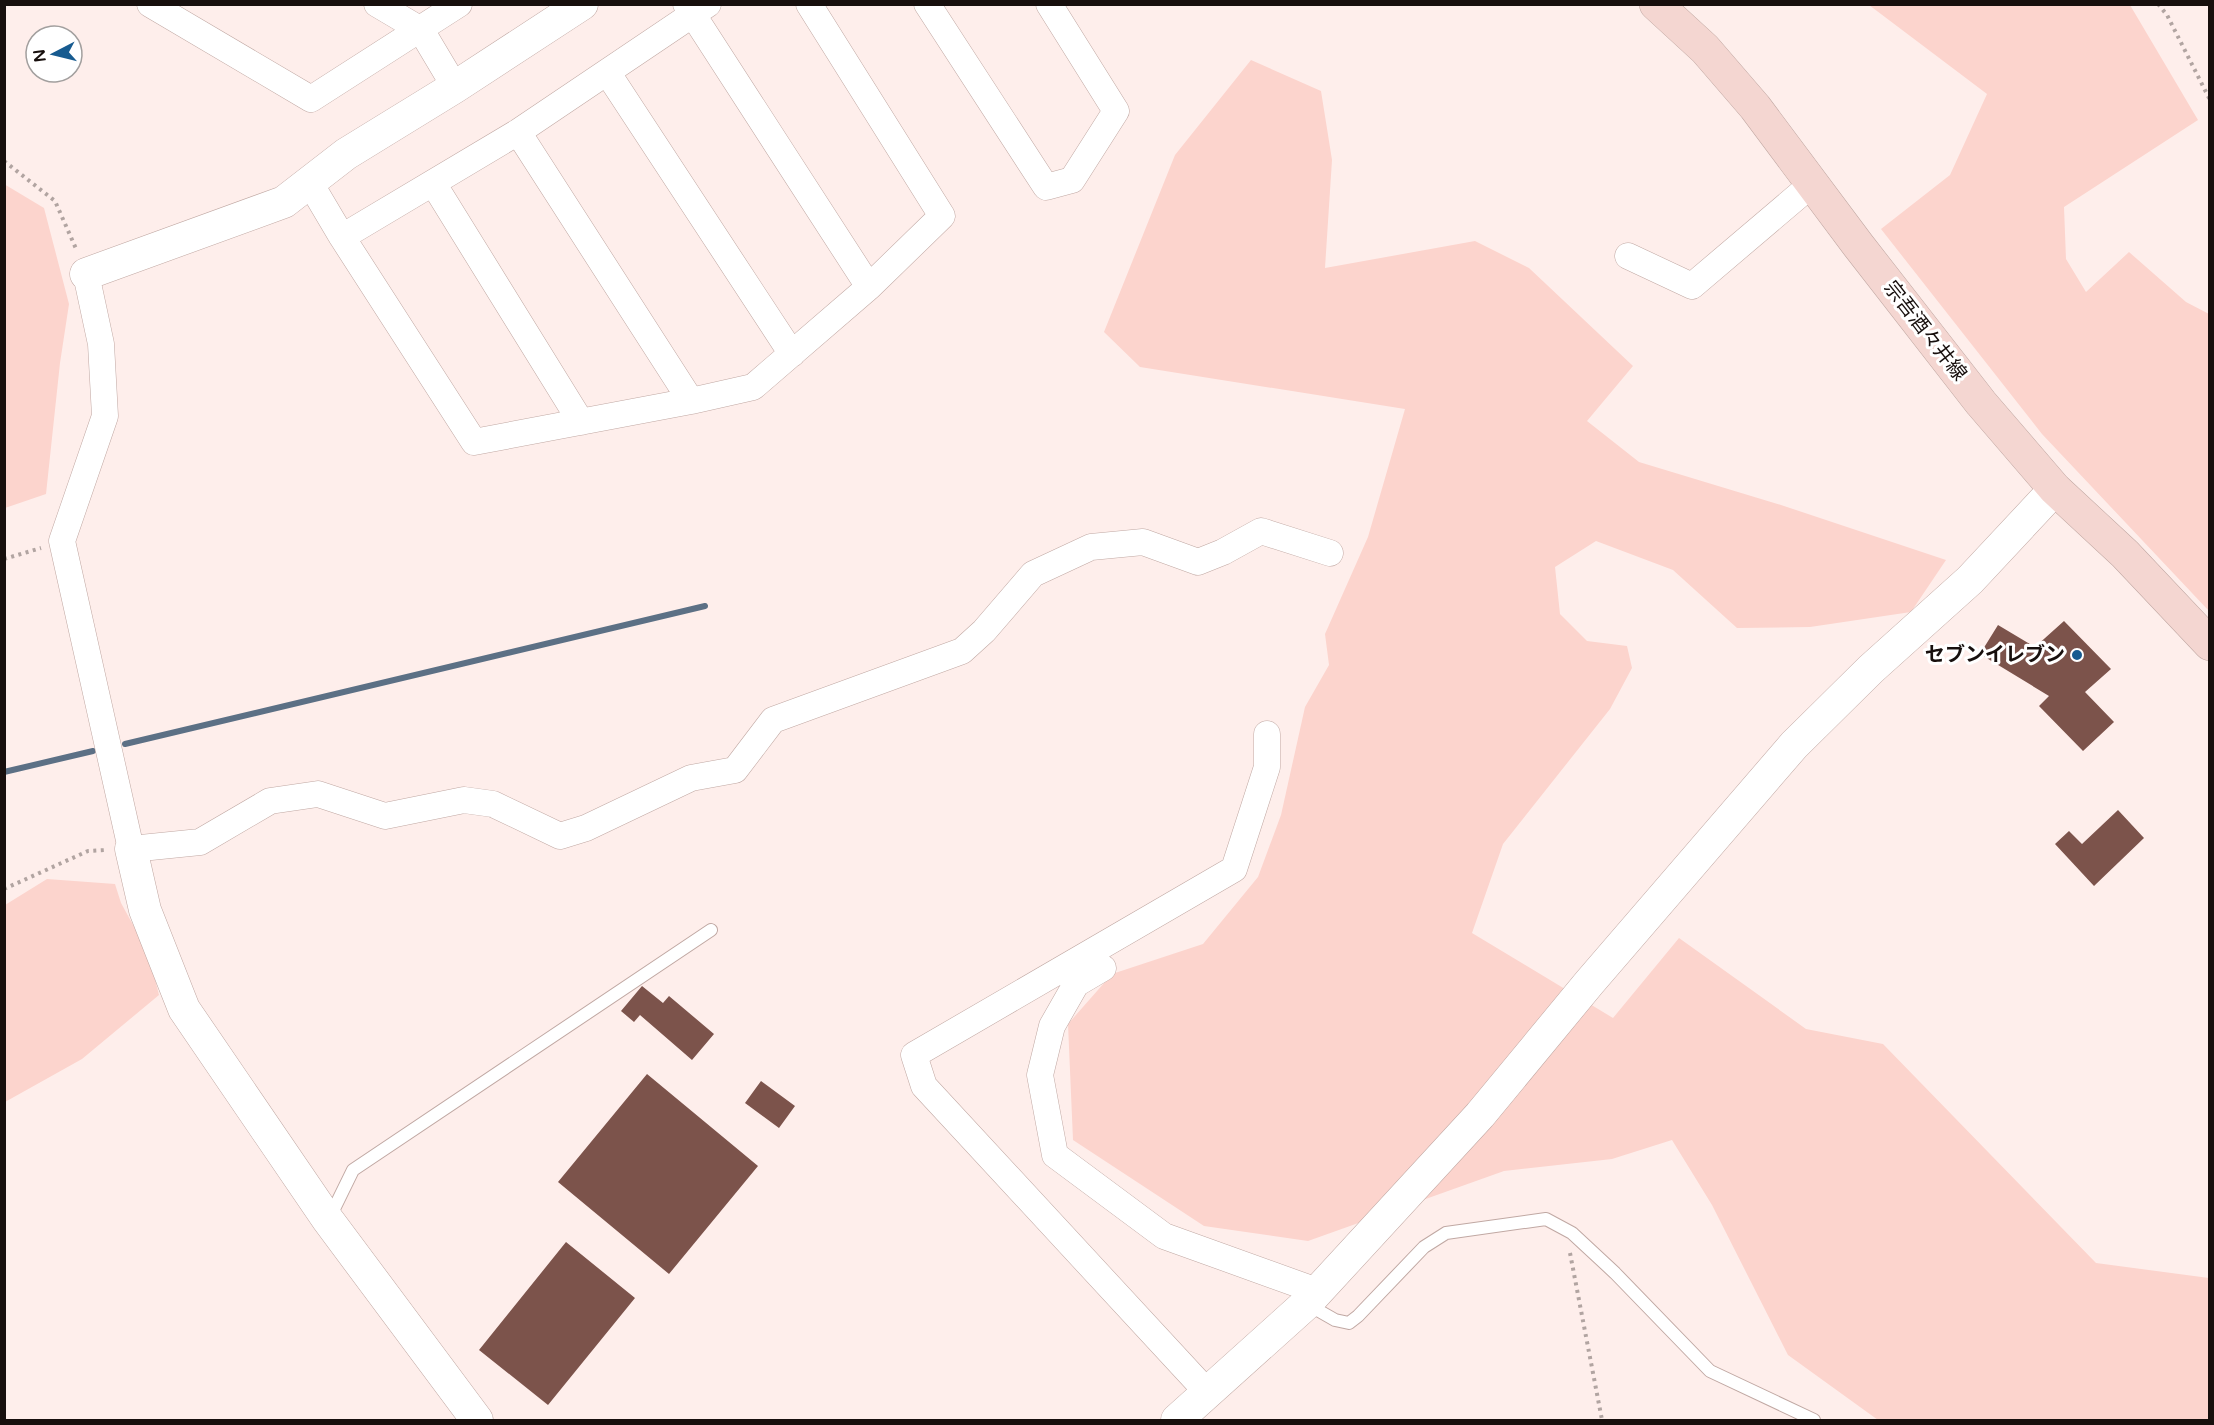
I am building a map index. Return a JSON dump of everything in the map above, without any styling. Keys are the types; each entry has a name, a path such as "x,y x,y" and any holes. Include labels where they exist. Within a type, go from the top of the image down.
{"main road":[{"name":"宗吾酒々井線","path":"1656,4 1705,50 1748,99 1981,403 2055,489 2125,554 2210,644"}],"street":[{"path":"150,4 311,99 459,4"},
{"path":"377,4 421,30 455,87"},
{"path":"477,1420 328,1220 184,1009 145,910 63,542 105,416 101,344 86,273 284,202 346,154 455,87 582,4"},
{"path":"310,183 342,237 474,442 753,387 869,287 942,216 809,4"},
{"path":"927,4 1046,187 1072,180 1116,111 1049,4"},
{"path":"342,237 518,132 608,72 696,8 869,287"},
{"path":"608,72 792,354"},
{"path":"518,132 691,401"},
{"path":"433,183 581,422"},
{"path":"1628,256 1692,286 1812,184"},
{"path":"1177,1420 1312,1298 1480,1115 1589,982 1794,745 1871,669 1970,580 2055,489"},
{"path":"131,849 200,842 270,801 318,794 385,816 464,800 493,804 560,836 586,828 691,777 735,770 773,720 962,651 984,631 1033,574 1091,546 1143,542 1198,562 1223,552 1261,531 1330,553"},
{"path":"1208,1393 924,1086 914,1055 1234,869 1267,767 1267,734"},
{"path":"1103,968 1076,984 1052,1026 1049,1036 1040,1075 1055,1155 1164,1236 1312,1298"}],"lane":[{"path":"328,1220 353,1170 711,930"},
{"path":"1312,1298 1335,1320 1349,1323 1424,1247 1446,1233 1546,1219 1572,1233 1615,1273 1710,1371 1814,1420"}],"path":[{"path":"2158,4 2167,15 2210,100"},
{"path":"4,161 56,201 86,273"},
{"path":"4,559 63,542"},
{"path":"4,889 88,851 131,849"},
{"path":"1565,1229 1602,1420"}],"shaded area":[{"path":"1869,5 2130,5 2198,120 2064,207 2066,259 2086,292 2129,252 2186,302 2209,314 2209,611 2042,434 1881,229 1950,175 1987,94"},
{"path":"1251,60 1321,91 1332,160 1325,268 1475,241 1529,268 1633,366 1587,421 1639,462 1781,505 1946,560 1911,612 1810,627 1737,628 1673,570 1596,541 1555,567 1560,614 1587,641 1627,646 1632,668 1610,709 1503,844 1472,933 1613,1018 1679,938 1806,1029 1883,1044 2096,1263 2209,1278 2209,1420 1878,1420 1788,1355 1712,1205 1672,1140 1612,1159 1504,1171 1308,1241 1204,1226 1073,1140 1068,1024 1112,974 1203,944 1258,877 1281,815 1305,707 1329,665 1325,634 1368,537 1405,409 1140,367 1104,332 1175,155"},
{"path":"4,184 44,208 69,304 60,363 46,494 5,508"},
{"path":"47,879 115,884 121,903 148,952 159,995 82,1059 5,1102 5,905"}],"building":[{"path":"2064,621 2111,669 2085,692 2114,722 2083,751 2039,706 2049,696 1980,654 1998,625 2035,647"},
{"path":"2118,810 2144,838 2094,886 2055,844 2069,831 2082,844"},
{"path":"642,986 663,1003 669,996 714,1034 692,1060 640,1015 634,1022 621,1011"},
{"path":"647,1074 758,1166 669,1274 558,1182"},
{"path":"761,1081 795,1106 779,1128 745,1103"},
{"path":"566,1242 635,1298 548,1405 479,1350"}],"waterway":[{"path":"125,744 705,606"},
{"path":"4,772 93,751"}],"place":[{"name":"セブンイレブン","path":"2077,655"}]}
